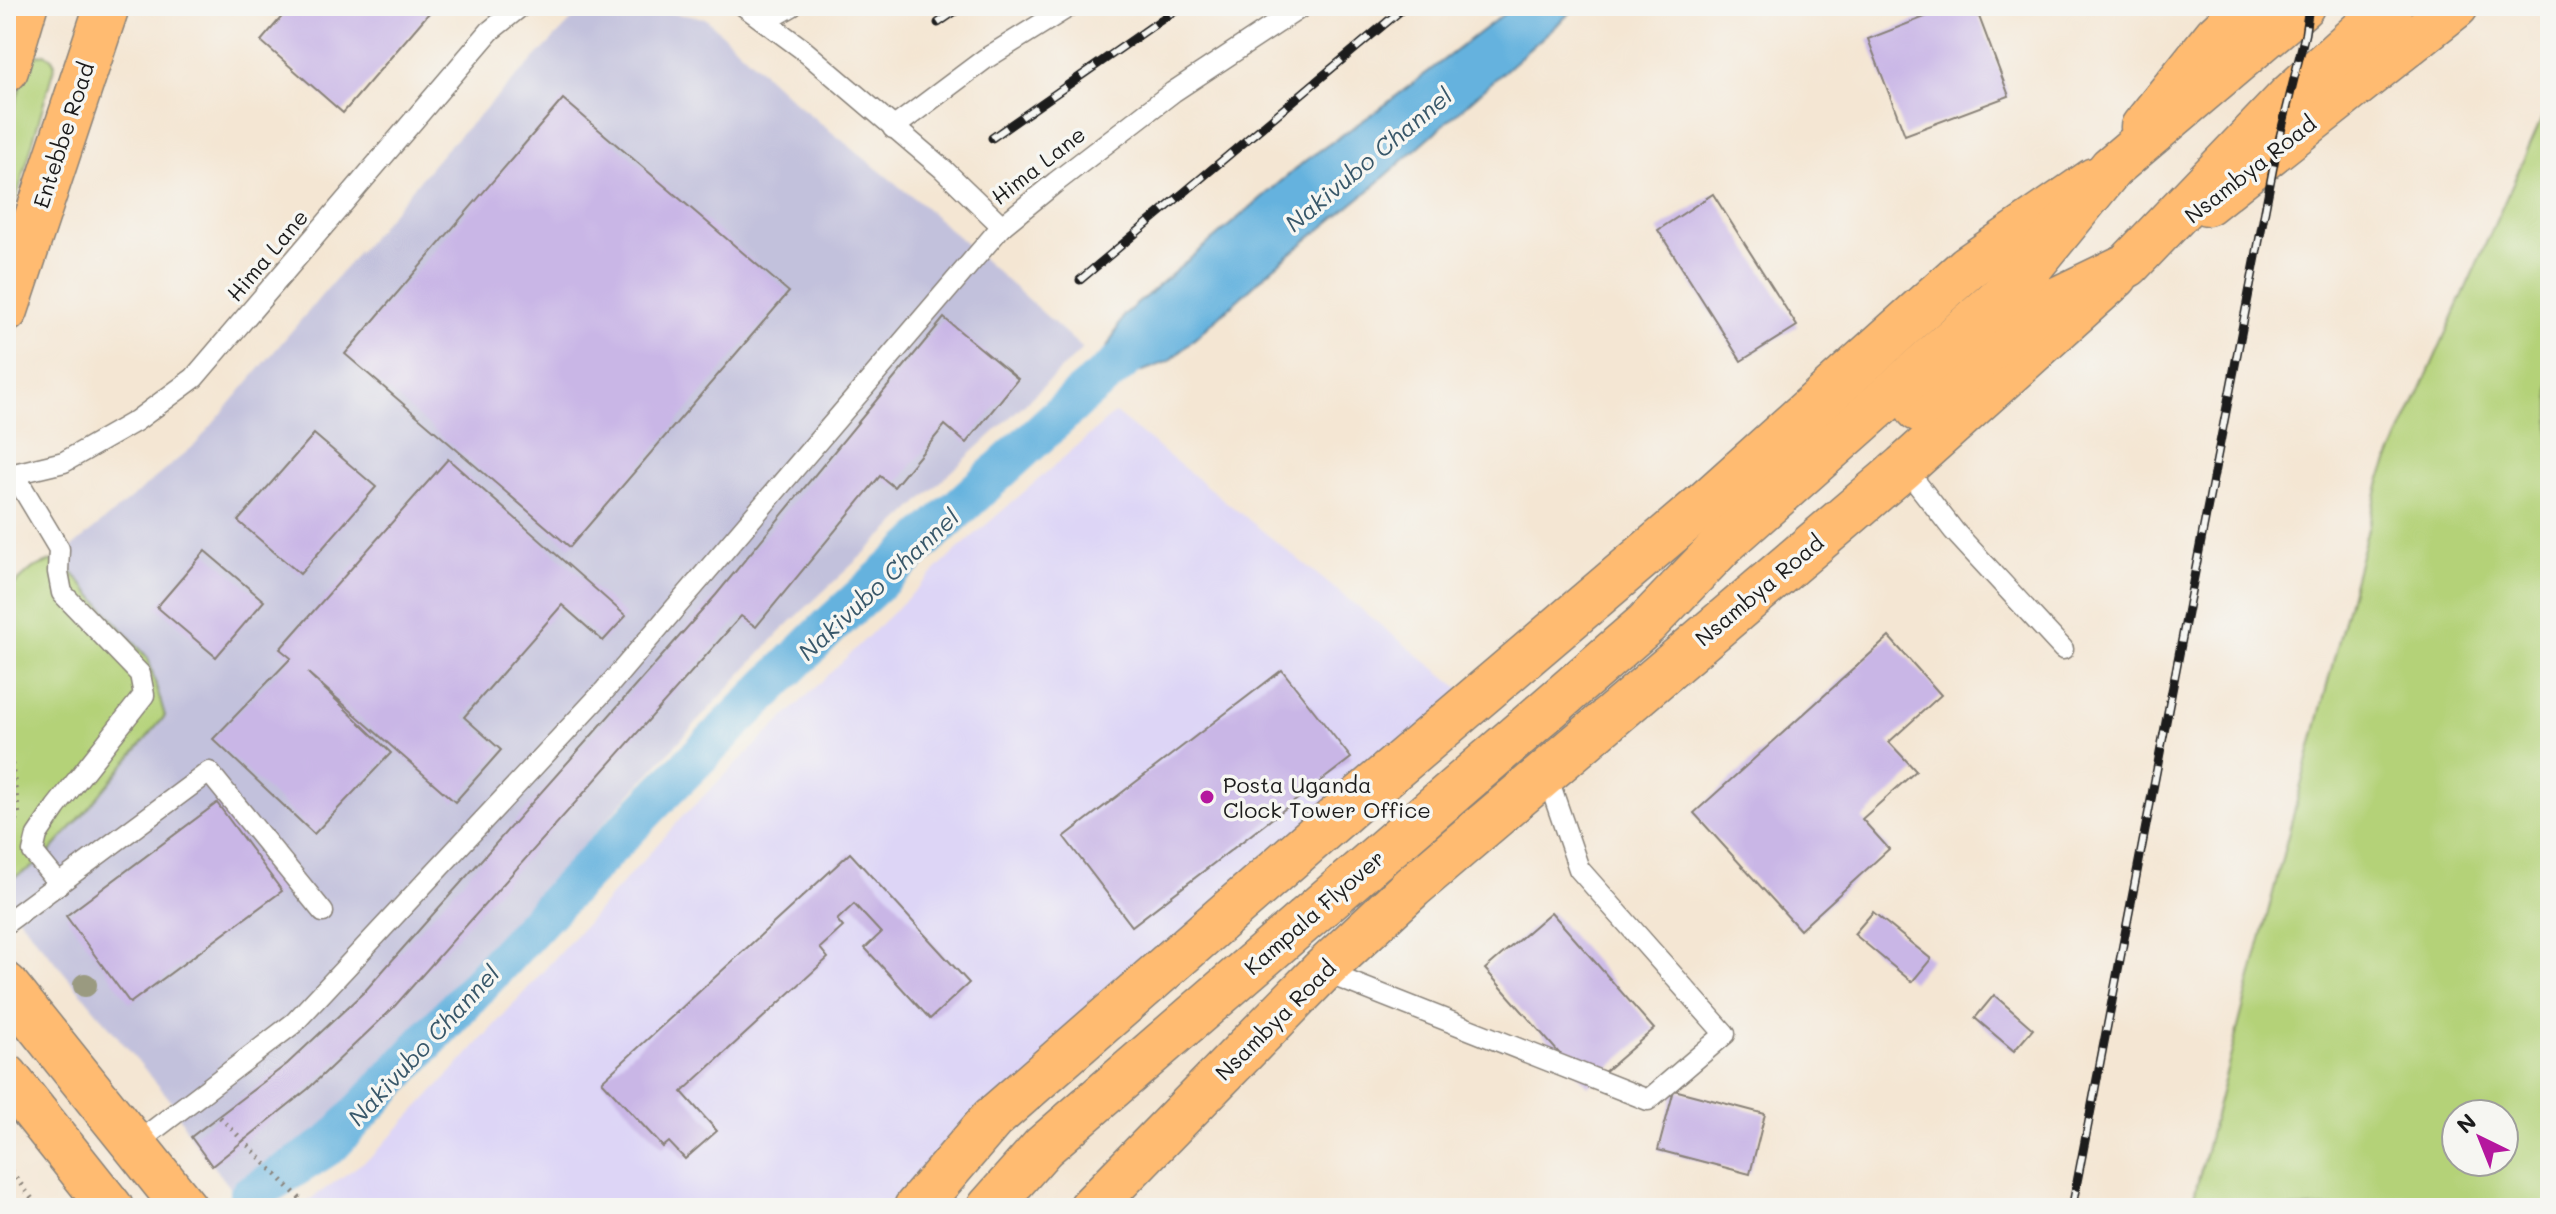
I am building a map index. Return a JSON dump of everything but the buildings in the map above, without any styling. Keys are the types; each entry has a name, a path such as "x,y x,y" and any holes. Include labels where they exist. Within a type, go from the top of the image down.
{"main road":[{"path":"6,70 25,6"},
{"name":"Entebbe Road","path":"6,310 107,6"},
{"path":"1646,624 1723,544 2018,282 2216,36 2248,6"},
{"path":"916,1208 992,1119 1350,806 1702,506 1968,267 2111,168 2302,6"},
{"path":"1646,624 1740,557 2041,307 2128,265 2290,96 2390,6"},
{"name":"Nsambya Road","path":"1091,1208 1322,971 1412,887 1904,467 2128,265 2456,6"},
{"name":"Kampala Flyover","path":"989,1208 1043,1147 1646,624"},
{"path":"6,985 185,1208"},
{"path":"9,1083 111,1208"}],"lane":[{"name":"Hima Lane","path":"10,473 64,462 136,421 194,378 490,31 521,6"},
{"name":"Hima Lane","path":"744,6 943,169 1002,226 1173,92 1303,6"},
{"path":"766,21 792,6"},
{"path":"893,128 985,59 1070,6"},
{"path":"134,1145 294,1023 605,690 1002,226"},
{"path":"1904,467 1954,531 2063,649"},
{"path":"10,473 59,549 58,572 62,593 140,674 144,695 37,835 33,852 59,884"},
{"path":"6,923 209,772 323,912"},
{"path":"1322,971 1648,1100 1725,1034 1579,869 1546,773"}],"path":[{"path":"6,724 19,815 6,832"},
{"path":"199,1096 309,1208"},
{"path":"6,1165 39,1208"}],"shaded area":[{"path":"586,6 619,6 705,18 798,105 926,208 1083,349 780,632 322,1128 235,1194 191,1137 168,1097 6,903 6,878 41,862 165,716 148,658 59,558 195,445 445,150"},
{"path":"1115,413 1478,703 919,1208 298,1208 372,1156 683,816 957,550"}],"green space":[{"path":"44,54 51,57 55,64 6,236 6,136 27,64 34,56"},
{"path":"2550,100 2550,1208 2191,1208 2381,478"},
{"path":"59,558 148,658 165,716 41,862 6,878 6,592 33,568"}],"water":[{"path":"1514,6 1578,6 1373,187 1274,267 1170,361 1084,393 1124,315 1306,160 1378,110"}],"waterway":[{"name":"Nakivubo Channel","path":"249,1196 331,1144 560,898 831,625 1126,358"}],"railway":[{"path":"938,23 963,6"},
{"path":"992,138 1181,6"},
{"path":"1080,280 1406,6"},
{"path":"2072,1208 2277,148 2309,6"}],"place":[{"name":"Posta Uganda Clock Tower Office","path":"1207,797"}]}
